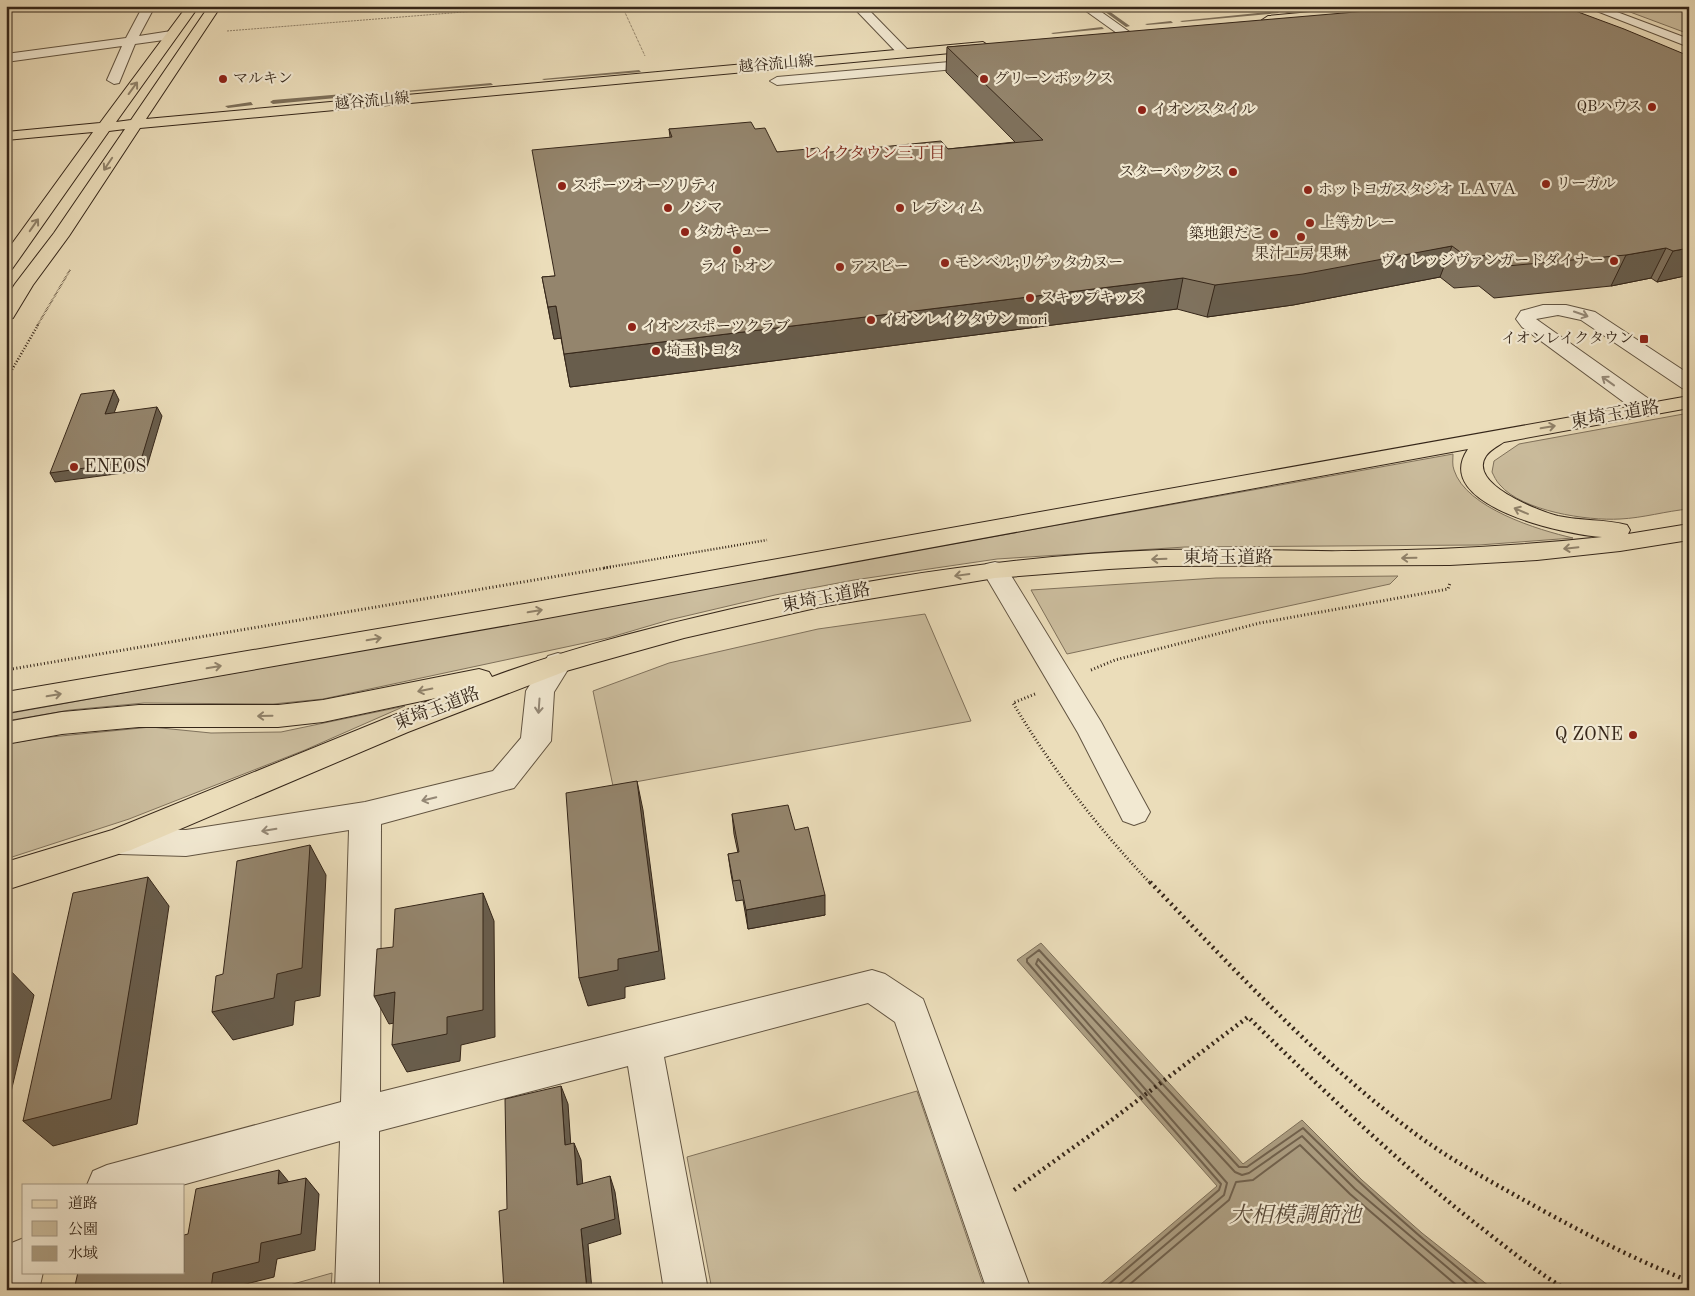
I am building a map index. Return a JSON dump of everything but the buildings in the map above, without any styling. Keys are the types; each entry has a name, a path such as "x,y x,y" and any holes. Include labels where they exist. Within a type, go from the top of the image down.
{"main road":[{"path":"7,263 193,6"},
{"path":"6,314 24,284 60,236 216,6"},
{"path":"1251,22 1416,6"},
{"path":"1105,35 1140,32"},
{"name":"越谷流山線","path":"6,136 1000,45"},
{"name":"東埼玉道路","path":"6,703 571,605 1689,402"},
{"path":"1500,436 1484,445 1476,454 1471,464 1474,475 1491,495 1523,512 1563,524 1598,530 1624,530 1689,522"},
{"name":"東埼玉道路","path":"6,876 120,841 398,724 558,663 684,629 820,598 996,570 1164,558 1352,559 1450,557 1611,544 1689,532"},
{"path":"6,733 62,723 139,716 278,716 324,711 558,663"}],"street":[{"path":"114,80 131,39 149,6"},
{"path":"858,6 904,54"},
{"path":"1085,6 1125,33"},
{"path":"1590,6 1689,43"},
{"path":"6,58 131,39 171,35"},
{"path":"777,81 992,62"},
{"path":"1648,409 1529,323 1526,319 1528,315 1548,309 1575,312 1588,316 1689,384"},
{"path":"996,570 1091,730 1134,812"},
{"path":"120,841 186,843 365,815 502,780 536,741 540,691 558,663"},
{"path":"357,1290 362,1116 365,815"},
{"path":"111,1184 362,1116 643,1046 872,986 910,1010 1009,1290"},
{"path":"643,1046 686,1290"},
{"path":"17,1290 22,1268"}],"path":[{"path":"197,33 538,6"},
{"path":"622,6 655,76"},
{"path":"6,380 71,268"},
{"path":"1450,557 1454,571 1448,589 1260,623 1116,660 1013,703 1060,780 1141,875 1265,1001 1399,1121 1460,1164 1585,1234 1645,1264 1689,1281"},
{"path":"981,1213 1113,1119 1248,1017 1355,1121 1456,1210 1544,1277 1567,1290"}],"green space":[{"path":"1614,6 1689,6 1689,34"},
{"path":"1689,413 1689,509 1620,519 1573,516 1523,502 1500,485 1492,472 1494,461 1519,444"},
{"path":"1453,454 1453,468 1461,484 1473,496 1488,506 1523,523 1573,538 1479,545 1185,547 997,559 854,580 775,595 669,620 608,638 323,699 273,704 144,703 70,710 6,721 6,714"},
{"path":"1398,576 1390,584 1067,654 1031,590 1216,578"},
{"path":"925,614 971,721 613,786 593,691 669,663 818,629"},
{"path":"405,706 305,750 129,819 6,859 6,744 41,738 151,727 211,733 281,732"},
{"path":"917,1091 985,1290 712,1290 687,1157"},
{"path":"332,1273 331,1290 272,1290"}],"water":[{"name":"大相模調節池","path":"1041,943 1243,1164 1302,1120 1362,1180 1422,1233 1494,1290 1094,1290 1217,1186 1017,960"}],"waterway":[{"path":"1099,6 1128,26"},
{"path":"1287,12 1328,8"},
{"path":"1182,21 1277,12"},
{"path":"1147,24 1171,22"},
{"path":"1053,33 1102,28"},
{"path":"544,79 639,71"},
{"path":"396,92 491,84"},
{"path":"273,102 355,95"},
{"path":"228,106 251,104"}],"place":[{"name":"マルキン","path":"223,79"},
{"name":"グリーンボックス","path":"984,79"},
{"name":"QBハウス","path":"1652,107"},
{"name":"イオンスタイル","path":"1142,110"},
{"name":"スターバックス","path":"1233,172"},
{"name":"リーガル","path":"1546,184"},
{"name":"スポーツオーソリティ","path":"562,186"},
{"name":"ホットヨガスタジオ ＬＡＶＡ","path":"1308,190"},
{"name":"ノジマ","path":"668,208"},
{"name":"レプシィム","path":"900,208"},
{"name":"上等カレー","path":"1310,223"},
{"name":"タカキュー","path":"685,232"},
{"name":"築地銀だこ","path":"1274,234"},
{"name":"果汁工房 果琳","path":"1301,237"},
{"name":"ライトオン","path":"737,250"},
{"name":"ヴィレッジヴァンガードダイナー","path":"1614,261"},
{"name":"モンベル;リゲッタカヌー","path":"945,263"},
{"name":"アスビー","path":"840,267"},
{"name":"スキップキッズ","path":"1030,298"},
{"name":"イオンレイクタウン mori","path":"871,320"},
{"name":"イオンスポーツクラブ","path":"632,327"},
{"name":"イオンレイクタウン","path":"1644,339"},
{"name":"埼玉トヨタ","path":"656,351"},
{"name":"ENEOS","path":"74,467"},
{"name":"Q ZONE","path":"1633,735"}],"district":[{"name":"レイクタウン三丁目","path":"874,154"}]}
